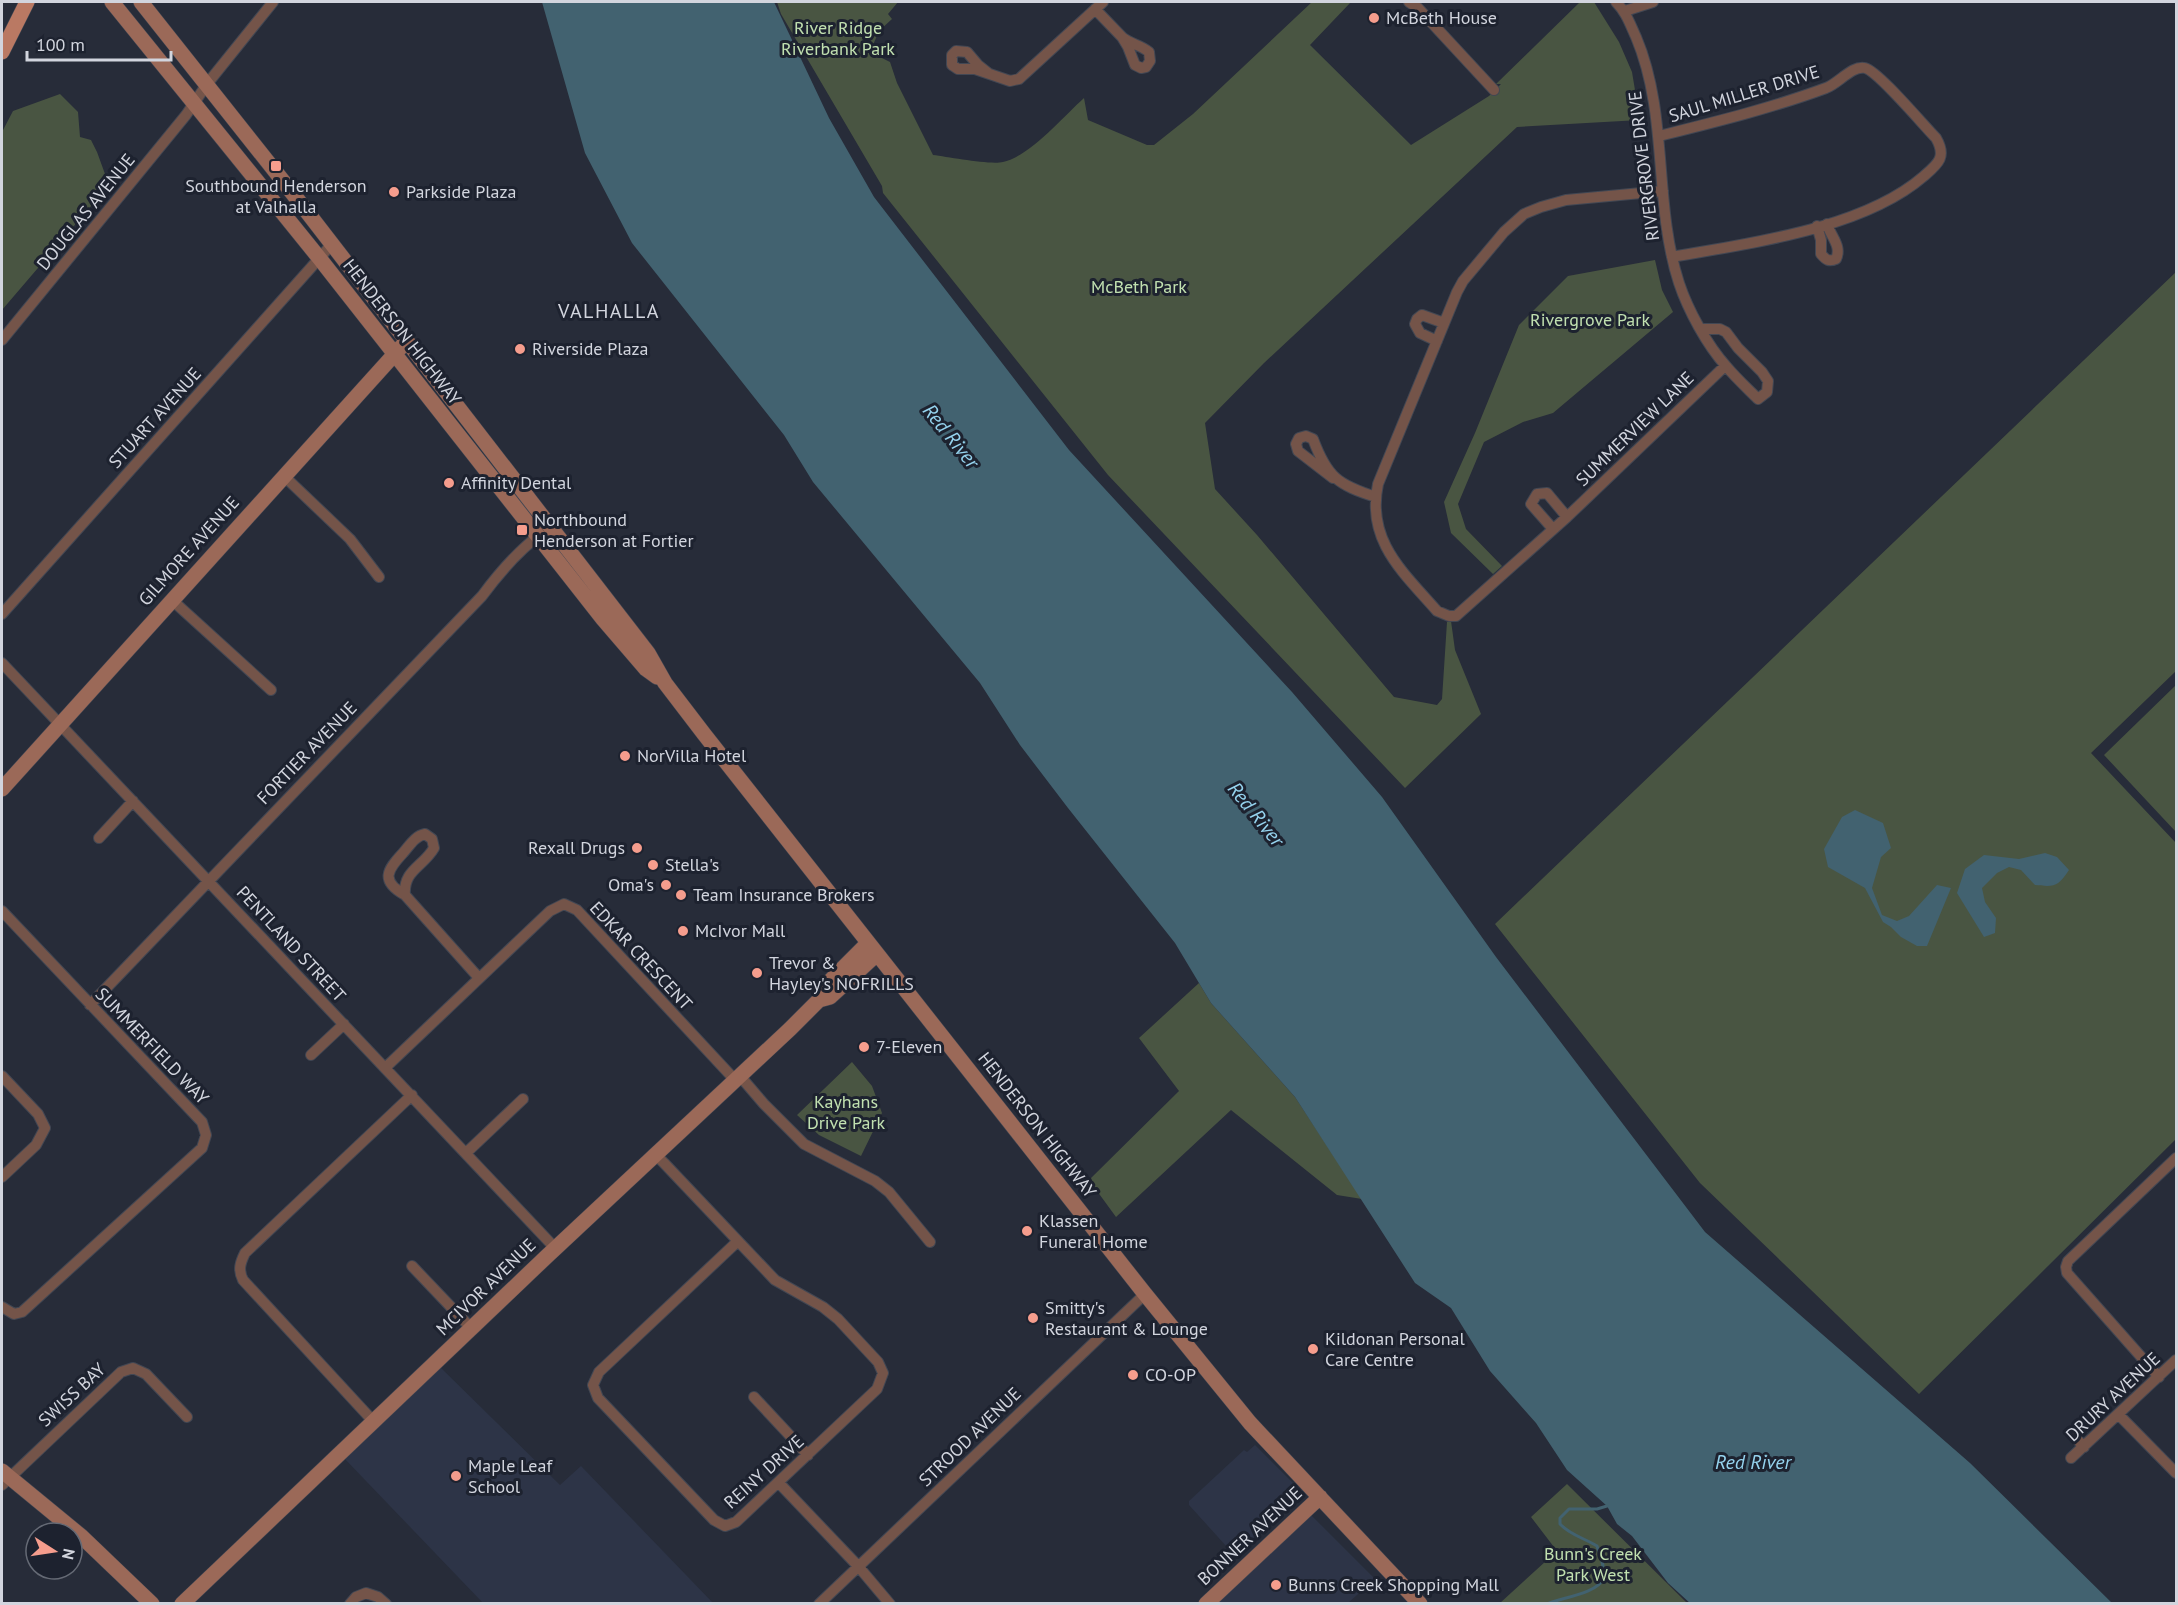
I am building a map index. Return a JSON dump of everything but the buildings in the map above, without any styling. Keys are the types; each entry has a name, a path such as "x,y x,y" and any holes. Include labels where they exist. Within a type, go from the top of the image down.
{"main road":[{"path":"5,46 27,2"},
{"path":"5,46 39,2"},
{"name":"HENDERSON HIGHWAY","path":"112,2 320,259 537,536 646,669 664,682"},
{"name":"HENDERSON HIGHWAY","path":"141,2 407,340 648,653 664,682 1145,1294 1250,1423 1420,1604"},
{"name":"GILMORE AVENUE","path":"2,789 407,340"},
{"name":"MCIVOR AVENUE","path":"182,1604 819,1000 830,997 873,949"},
{"path":"4,1478 81,1536 152,1604"},
{"name":"BONNER AVENUE","path":"1206,1604 1320,1497"}],"street":[{"name":"DOUGLAS AVENUE","path":"2,340 194,104 207,84 273,2"},
{"path":"1409,2 1418,8 1494,90"},
{"name":"RIVERGROVE DRIVE","path":"1616,2 1625,10 1649,74 1659,136 1668,237 1683,293 1701,329 1725,366 1758,399 1767,392 1768,381 1762,372 1726,332 1720,329 1701,329"},
{"path":"1625,10 1653,2"},
{"path":"988,73 1010,81 1019,79 1099,5 1122,37"},
{"name":"SAUL MILLER DRIVE","path":"1659,136 1730,118 1828,87 1856,69 1864,68 1870,70 1936,138 1942,148 1941,159 1934,168 1909,189 1892,199 1786,236 1672,257"},
{"name":"SUMMERVIEW LANE","path":"1663,190 1566,200 1524,214 1504,232 1463,281 1378,484 1376,497 1378,528 1388,551 1437,611 1456,616 1567,517 1725,366"},
{"name":"STUART AVENUE","path":"2,614 332,244"},
{"path":"1437,340 1420,333 1415,324 1417,319 1422,315 1427,315 1444,323"},
{"path":"284,476 351,539 379,577"},
{"path":"1333,478 1360,492 1376,497"},
{"path":"1553,530 1531,504 1537,494 1546,493 1567,517"},
{"name":"FORTIER AVENUE","path":"90,1005 537,536 550,526"},
{"path":"172,600 271,690"},
{"name":"PENTLAND STREET","path":"2,663 555,1248"},
{"path":"99,838 133,801"},
{"path":"405,895 404,884 408,876 430,855 434,848 432,839 425,834 417,836 390,867 389,881 393,889 405,895 478,978"},
{"name":"EDKAR CRESCENT","path":"386,1067 550,911 564,904 572,906 738,1078"},
{"name":"SUMMERFIELD WAY","path":"2,911 202,1122 206,1135 202,1148 22,1312 14,1314 2,1307"},
{"path":"311,1055 344,1024"},
{"path":"2,1076 38,1114 45,1128 36,1145 2,1177"},
{"path":"738,1078 804,1144 875,1181 889,1192 930,1242"},
{"path":"373,1421 243,1280 240,1274 240,1263 245,1253 412,1095"},
{"path":"466,1153 523,1099"},
{"name":"REINY DRIVE","path":"656,1155 782,1286 823,1307 838,1319 878,1362 883,1373 877,1389 736,1522 725,1526 714,1520 598,1398 592,1385 599,1372 738,1241"},
{"path":"2159,1377 2067,1273 2066,1267 2068,1261 2176,1158"},
{"path":"412,1266 471,1328"},
{"name":"STROOD AVENUE","path":"819,1604 1145,1294"},
{"name":"DRURY AVENUE","path":"2071,1458 2176,1360"},
{"name":"SWISS BAY","path":"4,1478 121,1372 133,1368 146,1374 188,1417"},
{"path":"754,1397 808,1455"},
{"path":"2118,1414 2176,1473"},
{"path":"2074,1436 2084,1447"},
{"path":"779,1483 858,1566 890,1604"},
{"path":"350,1604 356,1597 366,1593 378,1597 386,1604"}],"shaded area":[{"name":"Maple Leaf School","path":"440,1367 560,1485 581,1466 713,1603 483,1603 343,1457"},
{"path":"1255,1445 1302,1492 1236,1557 1189,1505 1189,1501 1244,1450 1247,1452"},
{"path":"1310,1514 1375,1579 1348,1603 1213,1604"}],"green space":[{"name":"McBeth Park","path":"777,2 898,2 888,14 892,19 879,31 870,52 890,62 897,83 933,155 997,163 1013,158 1035,144 1084,98 1088,120 1147,145 1154,145 1193,114 1312,2 1351,2 1310,45 1411,145 1489,96 1501,84 1496,84 1580,2 1594,2 1619,42 1632,72 1640,120 1517,127 1264,363 1205,423 1215,489 1257,535 1394,697 1437,705 1442,699 1447,622 1451,621 1455,650 1481,714 1405,788 1108,475 883,193 882,186 781,14"},
{"path":"60,94 78,112 80,137 91,140 109,185 2,310 2,132 13,111"},
{"name":"Rivergrove Park","path":"1655,260 1662,290 1673,312 1553,413 1523,422 1484,442 1458,504 1466,529 1502,566 1493,574 1451,533 1444,502 1519,325 1568,276"},
{"path":"2176,272 2176,671 2091,753 2176,843 2176,1139 1919,1394 1700,1183 1495,924"},
{"path":"2176,685 2176,832 2104,755"},
{"path":"1199,983 1211,1003 1295,1097 1362,1199 1337,1195 1231,1110 1116,1217 1089,1180 1179,1091 1139,1038"},
{"name":"Kayhans Drive Park","path":"852,1062 872,1086 882,1113 861,1156 819,1135 797,1115"},
{"name":"Bunn's Creek Park West","path":"1567,1484 1687,1603 1500,1603 1557,1551 1531,1517"}],"water":[{"name":"Red River","path":"542,2 774,2 829,118 874,197 1069,450 1292,692 1382,797 1496,957 1705,1232 1970,1463 2112,1603 1691,1604 1668,1583 1632,1536 1617,1524 1607,1506 1567,1470 1536,1423 1490,1371 1451,1308 1415,1283 1295,1097 1211,1003 1175,943 1020,745 980,683 813,482 784,435 632,243 585,153"},
{"path":"1855,810 1883,823 1891,848 1881,857 1872,888 1882,915 1897,921 1909,916 1937,885 1951,888 1927,946 1917,946 1901,937 1883,922 1865,888 1828,867 1824,849 1842,817"},
{"path":"2045,853 2057,857 2069,870 2055,885 2035,885 2021,870 2009,867 1997,873 1982,888 1985,902 1996,918 1995,933 1984,937 1957,893 1965,869 1984,855 2019,859"}],"waterway":[{"path":"1547,1604 1587,1591 1600,1584 1604,1575 1597,1546 1564,1528 1560,1524 1560,1518 1569,1509 1597,1509 1607,1506"}],"place":[{"name":"McBeth House","path":"1374,18"},
{"name":"Southbound Henderson at Valhalla","path":"276,166"},
{"name":"Parkside Plaza","path":"394,192"},
{"name":"Riverside Plaza","path":"520,349"},
{"name":"Affinity Dental","path":"449,483"},
{"name":"Northbound Henderson at Fortier","path":"522,530"},
{"name":"NorVilla Hotel","path":"625,756"},
{"name":"Rexall Drugs","path":"637,848"},
{"name":"Stella's","path":"653,865"},
{"name":"Oma's","path":"666,885"},
{"name":"Team Insurance Brokers","path":"681,895"},
{"name":"McIvor Mall","path":"683,931"},
{"name":"Trevor & Hayley's NOFRILLS","path":"757,973"},
{"name":"7-Eleven","path":"864,1047"},
{"name":"Klassen Funeral Home","path":"1027,1231"},
{"name":"Smitty's Restaurant & Lounge","path":"1033,1318"},
{"name":"Kildonan Personal Care Centre","path":"1313,1349"},
{"name":"CO-OP","path":"1133,1375"},
{"name":"Maple Leaf School","path":"456,1476"},
{"name":"Bunns Creek Shopping Mall","path":"1276,1585"}],"district":[{"name":"VALHALLA","path":"609,311"}],"park label":[{"name":"River Ridge Riverbank Park","path":"838,38"}]}
